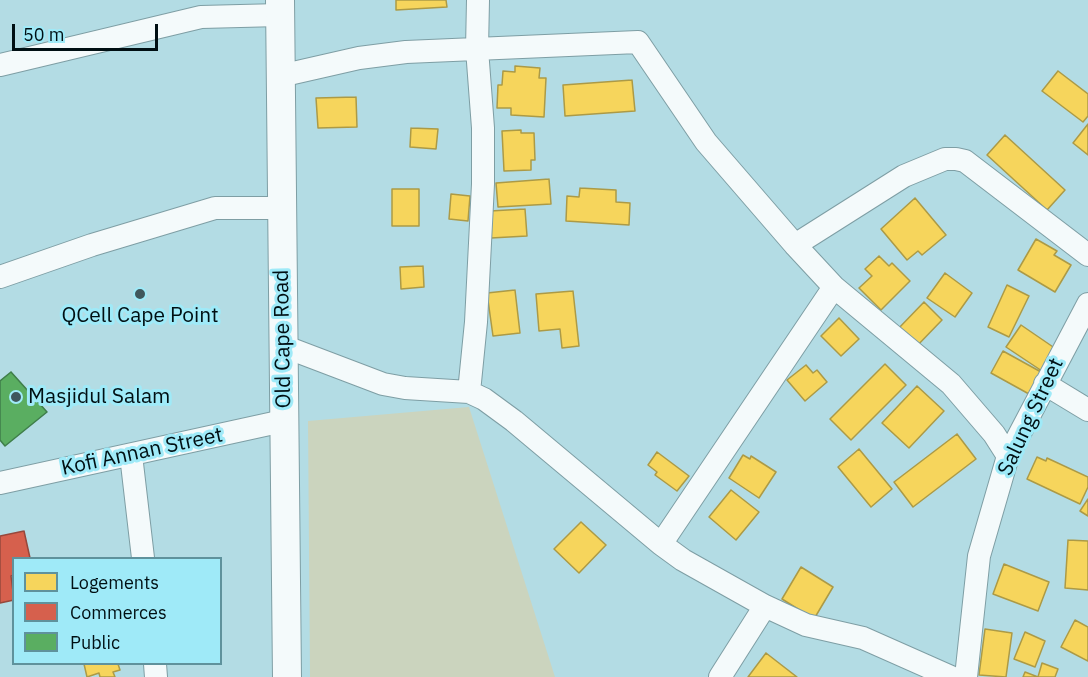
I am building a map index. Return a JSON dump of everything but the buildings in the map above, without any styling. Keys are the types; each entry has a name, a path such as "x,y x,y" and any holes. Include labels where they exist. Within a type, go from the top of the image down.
{"street":[{"path":"469,392 476,322 483,184 483,128 477,49 478,0"},
{"path":"0,65 201,17 280,7"},
{"name":"Old Cape Road","path":"280,7 287,677"},
{"path":"280,76 359,58 406,52 638,42 706,142 795,245 834,287 951,384 994,434 1008,456"},
{"path":"795,245 904,176 945,159 956,159 965,161 1088,255"},
{"path":"0,277 92,245 215,208 282,208"},
{"path":"661,544 834,287"},
{"name":"Salung Street","path":"966,677 979,556 1008,456 1088,304"},
{"path":"283,346 383,384 405,388 469,392 484,399 683,560 765,606 806,625 863,639 951,677"},
{"path":"1045,384 1088,410"},
{"name":"Kofi Annan Street","path":"0,483 284,421"},
{"path":"131,454 143,557"},
{"path":"720,677 765,606"}],"green space":[{"path":"469,407 555,677 310,677 308,421"}],"place":[{"name":"QCell Cape Point","path":"140,294"},
{"name":"Masjidul Salam","path":"16,397"}]}
